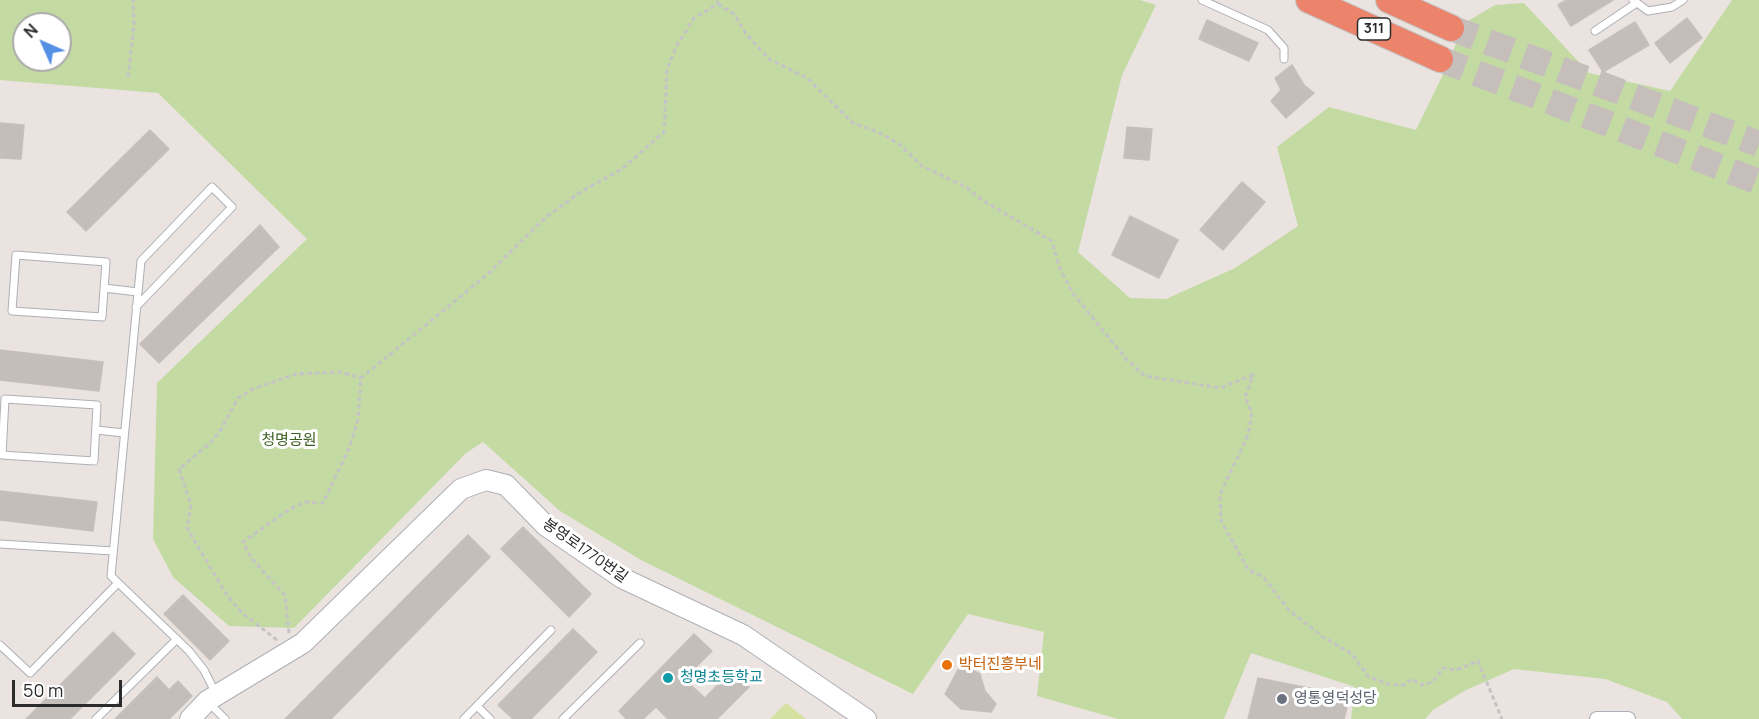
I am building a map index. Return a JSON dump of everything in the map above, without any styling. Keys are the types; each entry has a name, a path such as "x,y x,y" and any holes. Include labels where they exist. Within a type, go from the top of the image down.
{"highway":[{"name":"311","path":"1309,0 1440,59"},
{"name":"311","path":"1389,0 1451,28"}],"street":[{"name":"봉영로1770번길","path":"190,719 212,698 289,641 303,643 461,489 486,480 506,485 546,526 622,578 743,635 866,719"},
{"path":"1597,719 1628,719"}],"lane":[{"path":"1202,0 1268,30 1284,48 1284,59"},
{"path":"1595,31 1634,2 1647,11 1672,7 1683,0"},
{"path":"136,307 232,207 212,187 141,261 136,307 111,576 177,639 204,670 212,698 225,719"},
{"path":"16,255 106,262 104,288 102,317 12,310 16,255"},
{"path":"104,288 138,292"},
{"path":"5,399 97,405 96,430 93,460 2,455 5,399"},
{"path":"96,430 124,433"},
{"path":"0,544 113,551"},
{"path":"0,645 30,673 118,583"},
{"path":"464,719 551,630"},
{"path":"96,719 177,639"},
{"path":"563,719 640,643"},
{"path":"477,706 490,719"}],"path":[{"path":"128,77 134,24 133,0"},
{"path":"289,641 285,595 251,558 243,542 290,509 305,502 323,503 348,451 355,430 361,378 488,274 544,218 582,191 622,169 664,132 667,69 676,47 694,18 718,2 734,14 747,35 769,59 807,78 853,123 878,132 899,144 922,166 966,187 982,200 1052,241 1059,266 1072,292 1126,359 1145,376 1220,388 1253,375 1245,397 1252,413 1248,435 1220,494 1221,521 1248,568 1264,578 1289,610 1323,637 1352,654 1368,676 1404,685 1412,679 1421,685 1433,682 1443,668 1456,670 1478,661 1502,719"},
{"path":"289,641 242,613 226,594 187,528 191,505 179,469 209,444 220,431 238,398 252,389 296,374 340,372 361,378"}],"green space":[{"name":"청명공원","path":"0,0 1140,0 1156,5 1122,75 1078,252 1130,298 1166,299 1235,268 1298,226 1277,147 1329,107 1416,130 1450,60 1463,24 1495,5 1524,3 1589,73 1670,91 1732,0 1759,0 1759,719 1682,719 1667,702 1605,679 1514,669 1464,691 1433,710 1425,719 1351,719 1355,687 1251,653 1224,719 1118,719 1037,696 1044,632 968,614 913,694 641,560 560,511 483,442 466,453 294,628 229,626 173,577 153,539 157,383 307,239 158,93 0,80"},
{"path":"786,703 806,719 770,719"}],"building":[{"path":"1566,0 1613,0 1571,26 1558,5"},
{"path":"1687,18 1702,38 1670,63 1655,43"},
{"path":"1207,20 1258,43 1249,61 1199,39"},
{"path":"1635,22 1649,45 1603,72 1589,50"},
{"path":"1292,65 1304,85 1314,93 1286,118 1271,101 1281,90 1275,78"},
{"path":"0,123 24,125 21,159 0,158"},
{"path":"1127,127 1152,129 1149,160 1124,158"},
{"path":"150,130 169,149 86,231 67,212"},
{"path":"1242,182 1265,202 1223,250 1200,230"},
{"path":"1130,216 1178,240 1159,278 1112,255"},
{"path":"260,225 279,247 159,363 140,344"},
{"path":"0,350 103,362 99,391 0,380"},
{"path":"0,491 97,502 93,531 0,520"},
{"path":"523,527 591,594 569,617 501,549"},
{"path":"468,535 490,557 331,719 285,719"},
{"path":"183,595 229,641 210,660 164,614"},
{"path":"573,629 597,652 531,719 513,719 498,705"},
{"path":"113,632 135,654 70,719 26,719"},
{"name":"청명초등학교","path":"694,634 712,651 684,679 705,698 733,669 749,687 717,719 668,719 656,707 643,719 626,719 619,711"},
{"path":"961,664 980,674 985,691 996,704 991,712 961,709 945,694"},
{"path":"157,677 169,690 178,681 192,696 169,719 115,719"},
{"name":"영통영덕성당","path":"1258,678 1350,696 1344,719 1248,719"}],"tunnel":[{"path":"1451,28 1759,144"},
{"path":"1440,59 1759,182"}],"place":[{"name":"박터진흥부네","path":"947,665"},
{"name":"청명초등학교","path":"668,678"},
{"name":"영통영덕성당","path":"1282,699"}]}
